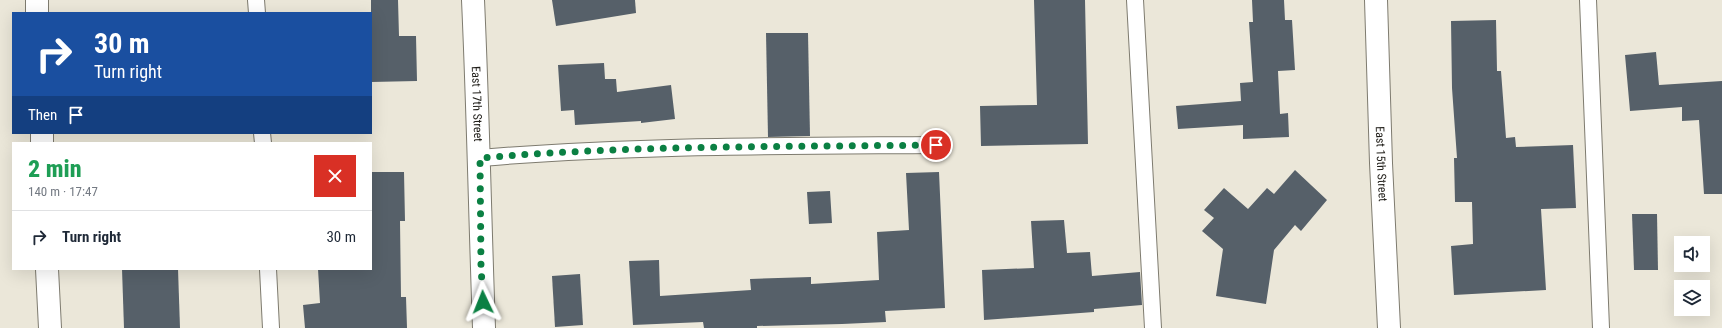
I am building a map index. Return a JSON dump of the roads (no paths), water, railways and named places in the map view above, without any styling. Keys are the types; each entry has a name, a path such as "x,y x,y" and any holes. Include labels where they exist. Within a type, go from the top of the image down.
{"street":[{"path":"37,0 38,12"},
{"name":"East 17th Street","path":"474,0 484,328"},
{"name":"East 15th Street","path":"1376,0 1381,163 1389,328"},
{"path":"47,270 50,328"}],"lane":[{"path":"256,0 257,12"},
{"path":"1135,0 1153,328"},
{"path":"1588,0 1601,328"},
{"path":"480,158 708,147 936,145"},
{"path":"268,270 271,328"}]}
